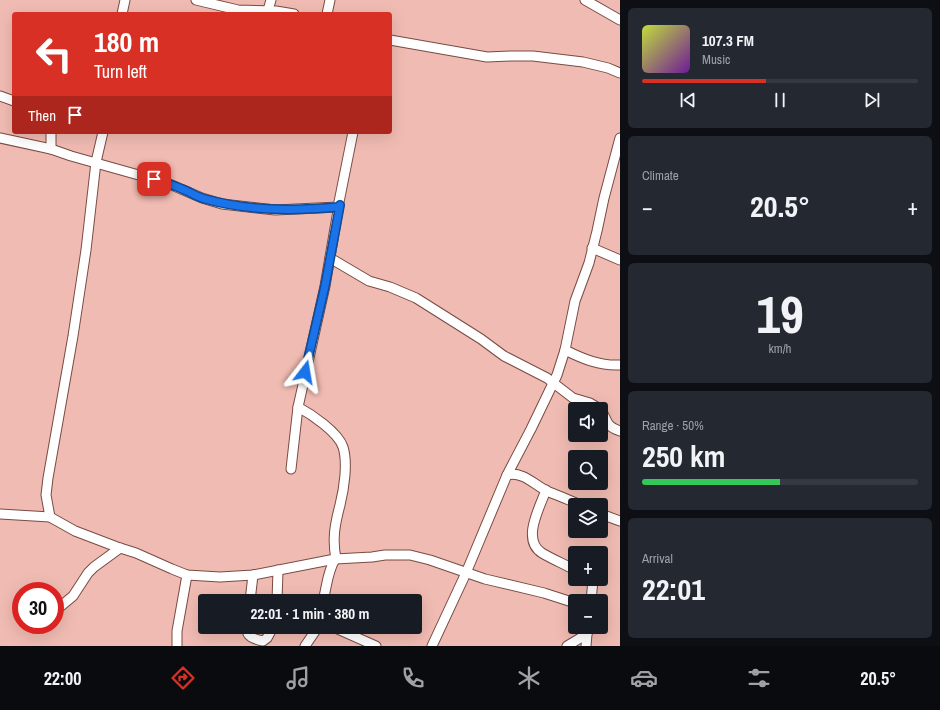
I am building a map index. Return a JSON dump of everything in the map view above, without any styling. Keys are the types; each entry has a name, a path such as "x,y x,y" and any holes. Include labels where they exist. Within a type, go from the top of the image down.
{"street":[{"path":"122,12 125,0"},
{"path":"196,0 238,10 268,10 280,12"},
{"path":"268,10 271,0"},
{"path":"328,12 330,0"},
{"path":"585,0 620,20"},
{"path":"392,40 488,57 533,56 583,62 620,73"},
{"path":"0,96 12,99"},
{"path":"51,134 51,149"},
{"path":"50,517 46,495 48,478 74,336 88,235 96,162 103,134"},
{"path":"338,207 353,134"},
{"path":"0,138 51,149 167,183 202,198 222,204 275,210 338,207 340,205 325,286 298,406 290,470"},
{"path":"432,646 466,573 507,475 553,383 565,350 575,301 592,248 620,138"},
{"path":"592,248 620,260"},
{"path":"330,258 369,280 416,298 481,339 504,356 543,376 573,398 587,402"},
{"path":"565,350 598,364 610,366 620,365"},
{"path":"298,406 336,436 343,446 345,458 344,479 333,542 336,559 329,571 324,594"},
{"path":"608,424 620,431"},
{"path":"507,475 512,474 523,476 546,490 568,499"},
{"path":"546,490 535,519 532,540 534,546 541,553 568,566"},
{"path":"0,514 50,517 75,531 136,553 187,574 220,577 253,575 336,559 385,555 410,555 430,560 485,580 544,593 568,601"},
{"path":"608,517 620,521"},
{"path":"64,604 73,596 88,573 120,548"},
{"path":"323,561 329,571"},
{"path":"277,594 278,570"},
{"path":"177,646 177,631 187,574"},
{"path":"251,594 253,575"},
{"path":"248,634 253,639 263,641 269,634"},
{"path":"305,646 313,634"},
{"path":"347,634 370,645"},
{"path":"567,646 583,634"},
{"path":"586,646 587,634"}],"route":[{"path":"154,179 202,198 222,204 250,208 293,210 338,207 340,205 325,286 305,372"}]}
